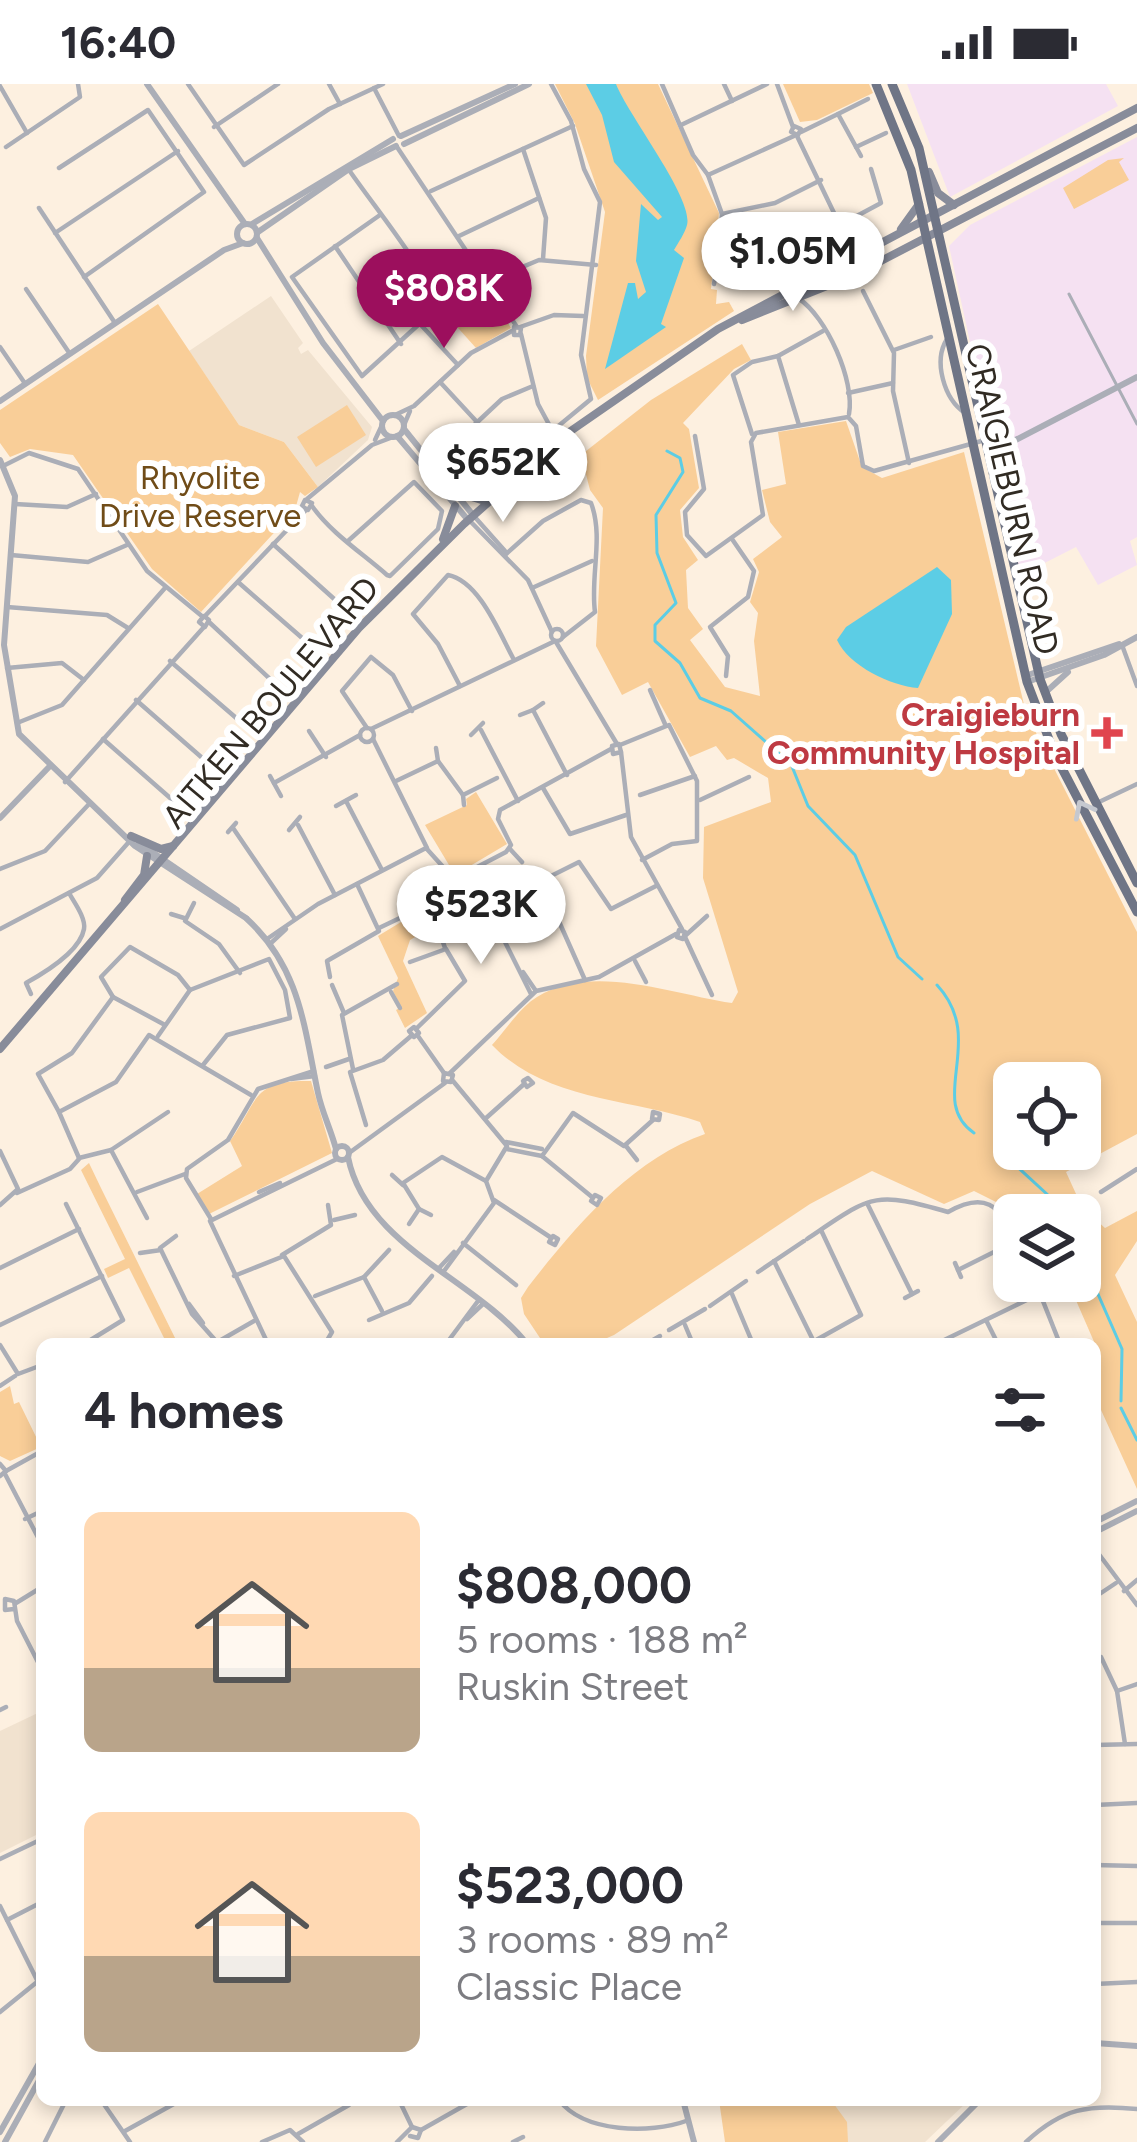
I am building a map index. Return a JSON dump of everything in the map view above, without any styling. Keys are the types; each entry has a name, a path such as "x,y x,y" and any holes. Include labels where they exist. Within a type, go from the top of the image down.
{"main road":[{"name":"CRAIGIEBURN ROAD","path":"876,84 902,139 919,205 1026,679 1055,755 1137,913"},
{"name":"CRAIGIEBURN ROAD","path":"892,84 919,148 1038,675 1137,883"},
{"name":"AITKEN BOULEVARD","path":"0,1049 184,839 339,651 470,517 606,403 718,329 1137,108"},
{"name":"AITKEN BOULEVARD","path":"718,329 817,291 1137,128"},
{"path":"919,148 938,193 954,205"},
{"path":"896,235 919,205"},
{"path":"942,244 964,218"},
{"path":"913,244 932,267"},
{"path":"452,491 488,502"},
{"path":"440,546 454,506"},
{"path":"130,838 164,850 184,839"},
{"path":"112,922 144,875 147,856"}],"street":[{"path":"14,84 1,88 27,133"},
{"path":"6,147 80,97 78,84"},
{"path":"147,84 332,357 388,419 404,427 470,517 532,588 624,766 626,815 642,860 712,995"},
{"path":"188,84 244,165 340,104 382,84"},
{"path":"214,127 278,84"},
{"path":"329,84 340,104"},
{"path":"532,386 502,399 440,459 462,486 477,491 591,398 582,365 584,316 596,266 600,202 584,169 573,126 551,84"},
{"path":"662,84 693,155 708,175 722,214 713,284"},
{"path":"724,84 732,101"},
{"path":"681,125 773,84 847,244 806,263 719,256"},
{"path":"0,401 348,167 523,85"},
{"path":"374,88 398,141 509,314 552,430"},
{"path":"708,175 868,99"},
{"path":"59,168 146,110 178,151 203,196 84,277"},
{"path":"838,114 861,156"},
{"path":"430,192 573,126"},
{"path":"856,147 886,133"},
{"path":"522,149 547,225 542,259"},
{"path":"55,233 178,151"},
{"path":"348,167 380,215 429,289 439,307 362,376 292,277 380,215"},
{"path":"840,225 881,203 871,169"},
{"path":"722,214 776,202 821,180"},
{"path":"459,236 539,198"},
{"path":"39,208 116,323"},
{"path":"335,246 401,344"},
{"path":"429,289 475,259"},
{"path":"489,281 542,259 596,266"},
{"path":"26,289 70,354"},
{"path":"813,309 817,291"},
{"path":"863,291 894,350 893,383 909,463"},
{"path":"1069,294 1137,424"},
{"path":"799,298 813,309 842,367 851,408 848,418 868,467 880,470 986,440"},
{"path":"65,782 297,516 372,445 388,419 414,406 458,365 503,338 557,315 584,316"},
{"path":"421,325 458,365"},
{"path":"693,438 704,489 685,508 687,536 706,556 764,513 754,434 734,374 823,331"},
{"path":"894,350 931,337"},
{"path":"0,347 25,384"},
{"path":"778,356 799,425"},
{"path":"991,463 999,452 1137,379"},
{"path":"440,382 477,422"},
{"path":"848,393 893,383"},
{"path":"974,390 997,447 1118,389"},
{"path":"372,445 395,437 414,406"},
{"path":"754,434 848,418"},
{"path":"388,419 395,437 454,506 470,517"},
{"path":"170,661 258,732 285,693 165,588 71,465 29,453 1,463 15,504 2,635 15,724 26,746 116,827 246,918 269,941 297,990 332,1132 379,1219 522,1338"},
{"path":"308,506 348,541 394,575 437,529 442,511 414,482 348,541"},
{"path":"15,504 68,507 96,494"},
{"path":"280,796 272,779 326,757 596,612 596,520 586,500 548,518 508,557"},
{"path":"726,676 728,656 710,627 748,597 754,571 732,539"},
{"path":"11,556 88,562 128,544"},
{"path":"238,583 317,651 328,648 353,616 273,544"},
{"path":"532,588 581,562 593,562"},
{"path":"460,686 438,644 413,614 448,575 458,577 486,608 513,658"},
{"path":"15,724 58,708 165,588"},
{"path":"7,607 107,615 129,629"},
{"path":"1028,633 1053,667"},
{"path":"1038,675 1134,638"},
{"path":"1045,694 1064,674 1134,638"},
{"path":"1122,645 1137,686"},
{"path":"1026,679 1104,655"},
{"path":"412,711 393,675 372,656 342,691 397,781 427,848 451,878"},
{"path":"6,668 62,663 84,680"},
{"path":"642,860 674,844 697,841 700,800 695,776 650,690"},
{"path":"103,739 183,809 196,805 217,781 218,771 136,700"},
{"path":"520,715 543,703"},
{"path":"533,710 567,775"},
{"path":"522,862 510,849 498,815 665,724"},
{"path":"471,735 482,726 518,801"},
{"path":"309,731 326,757"},
{"path":"436,748 437,760 463,795 464,806"},
{"path":"397,781 437,760"},
{"path":"0,818 50,767"},
{"path":"640,795 695,776"},
{"path":"700,800 749,777"},
{"path":"463,795 497,778"},
{"path":"1096,804 1137,784"},
{"path":"543,788 570,834 610,816 626,815"},
{"path":"336,806 356,795"},
{"path":"346,801 382,870"},
{"path":"0,869 45,851 90,803"},
{"path":"289,830 299,821 335,895"},
{"path":"232,828 292,922"},
{"path":"130,838 147,856 163,863"},
{"path":"0,929 97,878 130,838"},
{"path":"269,941 335,895 427,848"},
{"path":"435,892 451,878 510,849"},
{"path":"540,882 579,862 608,908"},
{"path":"527,871 540,882 585,980"},
{"path":"470,872 534,993"},
{"path":"357,884 379,928"},
{"path":"602,914 656,886"},
{"path":"31,994 26,982 53,967 82,934 84,923 68,893"},
{"path":"184,918 194,903"},
{"path":"328,960 379,928 414,919 425,906"},
{"path":"171,914 219,944 240,974"},
{"path":"211,1219 396,1123 534,993 585,980 634,959 707,916"},
{"path":"353,1069 383,1060 464,983 437,924"},
{"path":"165,1024 113,997 101,977 130,946 181,977 190,990"},
{"path":"410,962 445,948"},
{"path":"320,956 328,960"},
{"path":"158,1036 190,990 269,959 291,1016 226,1036 203,1065"},
{"path":"634,959 646,982"},
{"path":"328,960 329,976"},
{"path":"344,1013 397,983"},
{"path":"697,989 706,984"},
{"path":"332,985 344,1013 353,1093 366,1125"},
{"path":"390,990 400,1008"},
{"path":"79,1158 38,1074 72,1053 113,997"},
{"path":"415,1033 507,1146 543,1153 592,1197"},
{"path":"59,1112 116,1082 146,1038 158,1036 251,1095"},
{"path":"326,1067 349,1059"},
{"path":"137,1192 185,1174 228,1140 251,1095 280,1081 314,1074"},
{"path":"485,1119 523,1085"},
{"path":"543,1153 576,1113 577,1104"},
{"path":"0,1205 18,1191 74,1167 79,1158 111,1150 168,1112"},
{"path":"576,1113 626,1146 637,1160"},
{"path":"626,1146 653,1120"},
{"path":"486,1181 507,1146"},
{"path":"111,1150 147,1218"},
{"path":"0,1151 18,1191"},
{"path":"403,1185 444,1157 486,1181 494,1200 550,1238"},
{"path":"1102,1192 1137,1169"},
{"path":"185,1174 211,1219 248,1302 252,1322 264,1338"},
{"path":"392,1175 419,1209 431,1215"},
{"path":"758,1272 867,1203 897,1196 948,1212 968,1200 984,1200 993,1206"},
{"path":"442,1270 494,1200"},
{"path":"867,1203 912,1294"},
{"path":"66,1204 123,1323 96,1338"},
{"path":"328,1205 334,1220"},
{"path":"409,1224 419,1209"},
{"path":"234,1276 282,1255 334,1220 355,1215"},
{"path":"0,1268 79,1229"},
{"path":"819,1338 861,1317 820,1230"},
{"path":"140,1253 160,1249 176,1236"},
{"path":"460,1246 516,1285"},
{"path":"160,1249 185,1299 212,1338"},
{"path":"313,1298 364,1277 388,1250"},
{"path":"958,1270 993,1252"},
{"path":"282,1255 313,1298 329,1338"},
{"path":"774,1261 809,1338"},
{"path":"0,1325 102,1276"},
{"path":"369,1320 409,1303 432,1276"},
{"path":"364,1277 382,1311"},
{"path":"669,1330 685,1325 746,1281"},
{"path":"732,1294 750,1338"},
{"path":"451,1338 481,1301"},
{"path":"948,1338 1023,1302"},
{"path":"1044,1302 1058,1338"},
{"path":"986,1320 995,1338"},
{"path":"222,1338 252,1322"},
{"path":"685,1325 690,1338"},
{"path":"656,1338 660,1336"},
{"path":"0,1345 16,1374"},
{"path":"0,1386 36,1367"},
{"path":"36,1454 3,1471 36,1536"},
{"path":"1101,1519 1137,1501"},
{"path":"1101,1529 1137,1511"},
{"path":"25,1520 36,1514"},
{"path":"1101,1559 1137,1605"},
{"path":"1124,1592 1137,1580"},
{"path":"1101,1593 1116,1582"},
{"path":"0,1589 36,1658"},
{"path":"7,1605 36,1590"},
{"path":"1101,1657 1117,1691 1125,1744"},
{"path":"1117,1691 1137,1684"},
{"path":"1101,1745 1137,1744"},
{"path":"1101,1805 1137,1803"},
{"path":"0,1859 36,1842"},
{"path":"1101,1865 1137,1866"},
{"path":"7,1920 36,1905"},
{"path":"0,1906 36,1979"},
{"path":"1101,1924 1137,1923"},
{"path":"1,2007 36,1982"},
{"path":"1101,1984 1137,1982"},
{"path":"1101,2044 1137,2046"},
{"path":"0,2132 36,2069"},
{"path":"5,2142 36,2086"},
{"path":"1101,2105 1137,2109"},
{"path":"45,2142 63,2106"},
{"path":"106,2106 130,2142"},
{"path":"125,2131 162,2106"},
{"path":"298,2134 346,2106"},
{"path":"397,2142 410,2135 412,2127 402,2106"},
{"path":"412,2127 421,2130 463,2106"},
{"path":"567,2106 587,2120 647,2129 687,2123"},
{"path":"684,2106 694,2142"},
{"path":"938,2142 974,2106"},
{"path":"1026,2142 1072,2109 1086,2106"},
{"path":"262,2142 287,2130 303,2142"},
{"path":"410,2135 419,2140 421,2130"},
{"path":"513,2142 524,2137"}],"shaded area":[{"path":"907,84 1106,84 1118,106 950,197"},
{"path":"1137,137 1137,537 1130,541 1137,565 1098,585 1076,547 1021,575 949,246 970,225"},
{"path":"271,296 303,343 298,348 301,354 308,350 372,427 368,440 318,487 284,442 239,425 189,351"},
{"path":"36,1714 36,1835 0,1853 0,1731"},
{"path":"833,2106 963,2106 925,2142 848,2142"}],"green space":[{"path":"555,84 658,84 719,213 711,289 717,290 716,304 729,302 734,311 598,400 587,378 586,356 605,212 575,124"},
{"path":"783,84 869,84 873,93 817,120 800,122"},
{"path":"1124,158 1119,162 1129,180 1074,209 1063,188 1108,160"},
{"path":"473,264 511,328 476,348 441,309 435,290"},
{"name":"Rhyolite Drive Reserve","path":"158,304 239,425 284,442 318,487 305,496 300,492 295,510 201,612 152,569 73,455 30,449 10,457 0,443 0,410"},
{"path":"742,344 751,360 734,369 683,423 689,429 699,488 680,510 683,537 698,560 686,570 688,608 703,629 690,640 725,687 760,696 754,641 758,613 750,602 759,572 753,559 782,537 770,522 762,490 786,484 778,432 846,421 862,467 882,478 964,452 1026,713 1137,932 1137,1134 1101,1153 1101,1062 993,1062 993,1170 1070,1170 1066,1172 1076,1194 993,1194 993,1200 974,1191 944,1204 872,1171 810,1204 614,1335 540,1338 524,1314 521,1298 528,1287 629,1178 678,1145 705,1134 700,1122 563,1088 537,1077 492,1045 537,997 583,982 634,984 732,1003 738,992 703,878 704,827 771,802 768,778 734,758 727,760 716,746 690,757 648,682 622,695 596,646 603,508 590,490 581,455 651,400"},
{"path":"347,405 366,435 316,467 297,437"},
{"path":"476,792 507,844 455,875 425,825 467,805 466,799"},
{"path":"433,888 439,923 410,940 403,961 427,1013 405,1028 393,991 398,978 378,936 406,919 418,922 417,913 426,907 422,894"},
{"path":"311,1081 332,1153 209,1214 197,1194 242,1166 230,1141 259,1095 277,1084"},
{"path":"89,1163 175,1338 164,1338 129,1268 108,1278 104,1269 125,1259 81,1170"},
{"path":"1137,1211 1137,1241 1115,1275 1137,1322 1137,1489 1101,1410 1101,1338 1092,1338 1077,1302 1101,1302 1101,1224 1105,1228"},
{"path":"10,1386 14,1404 19,1402 36,1437 36,1449 10,1461 0,1456 0,1392"},
{"path":"720,2106 835,2106 847,2122 848,2142 725,2142"}],"water":[{"path":"586,84 616,84 671,177 686,213 686,228 674,250 684,258 661,324 666,327 605,369 628,283 635,283 638,299 646,292 636,261 641,204 658,220 662,217 614,162 602,115"},
{"path":"937,567 951,580 952,614 918,688 884,679 851,658 837,640 846,627"}],"waterway":[{"path":"667,451 680,458 683,472 656,515 657,553 676,603 655,625 655,641 680,663 700,698 731,711 791,764 808,806 855,855 898,957 922,979"},
{"path":"937,985 958,1027 955,1104 974,1133"},
{"path":"1021,1170 1047,1194"},
{"path":"1101,1301 1122,1349 1121,1401"},
{"path":"1121,1408 1137,1440"}],"place":[{"name":"Craigieburn Community Hospital","path":"1107,733"}]}
